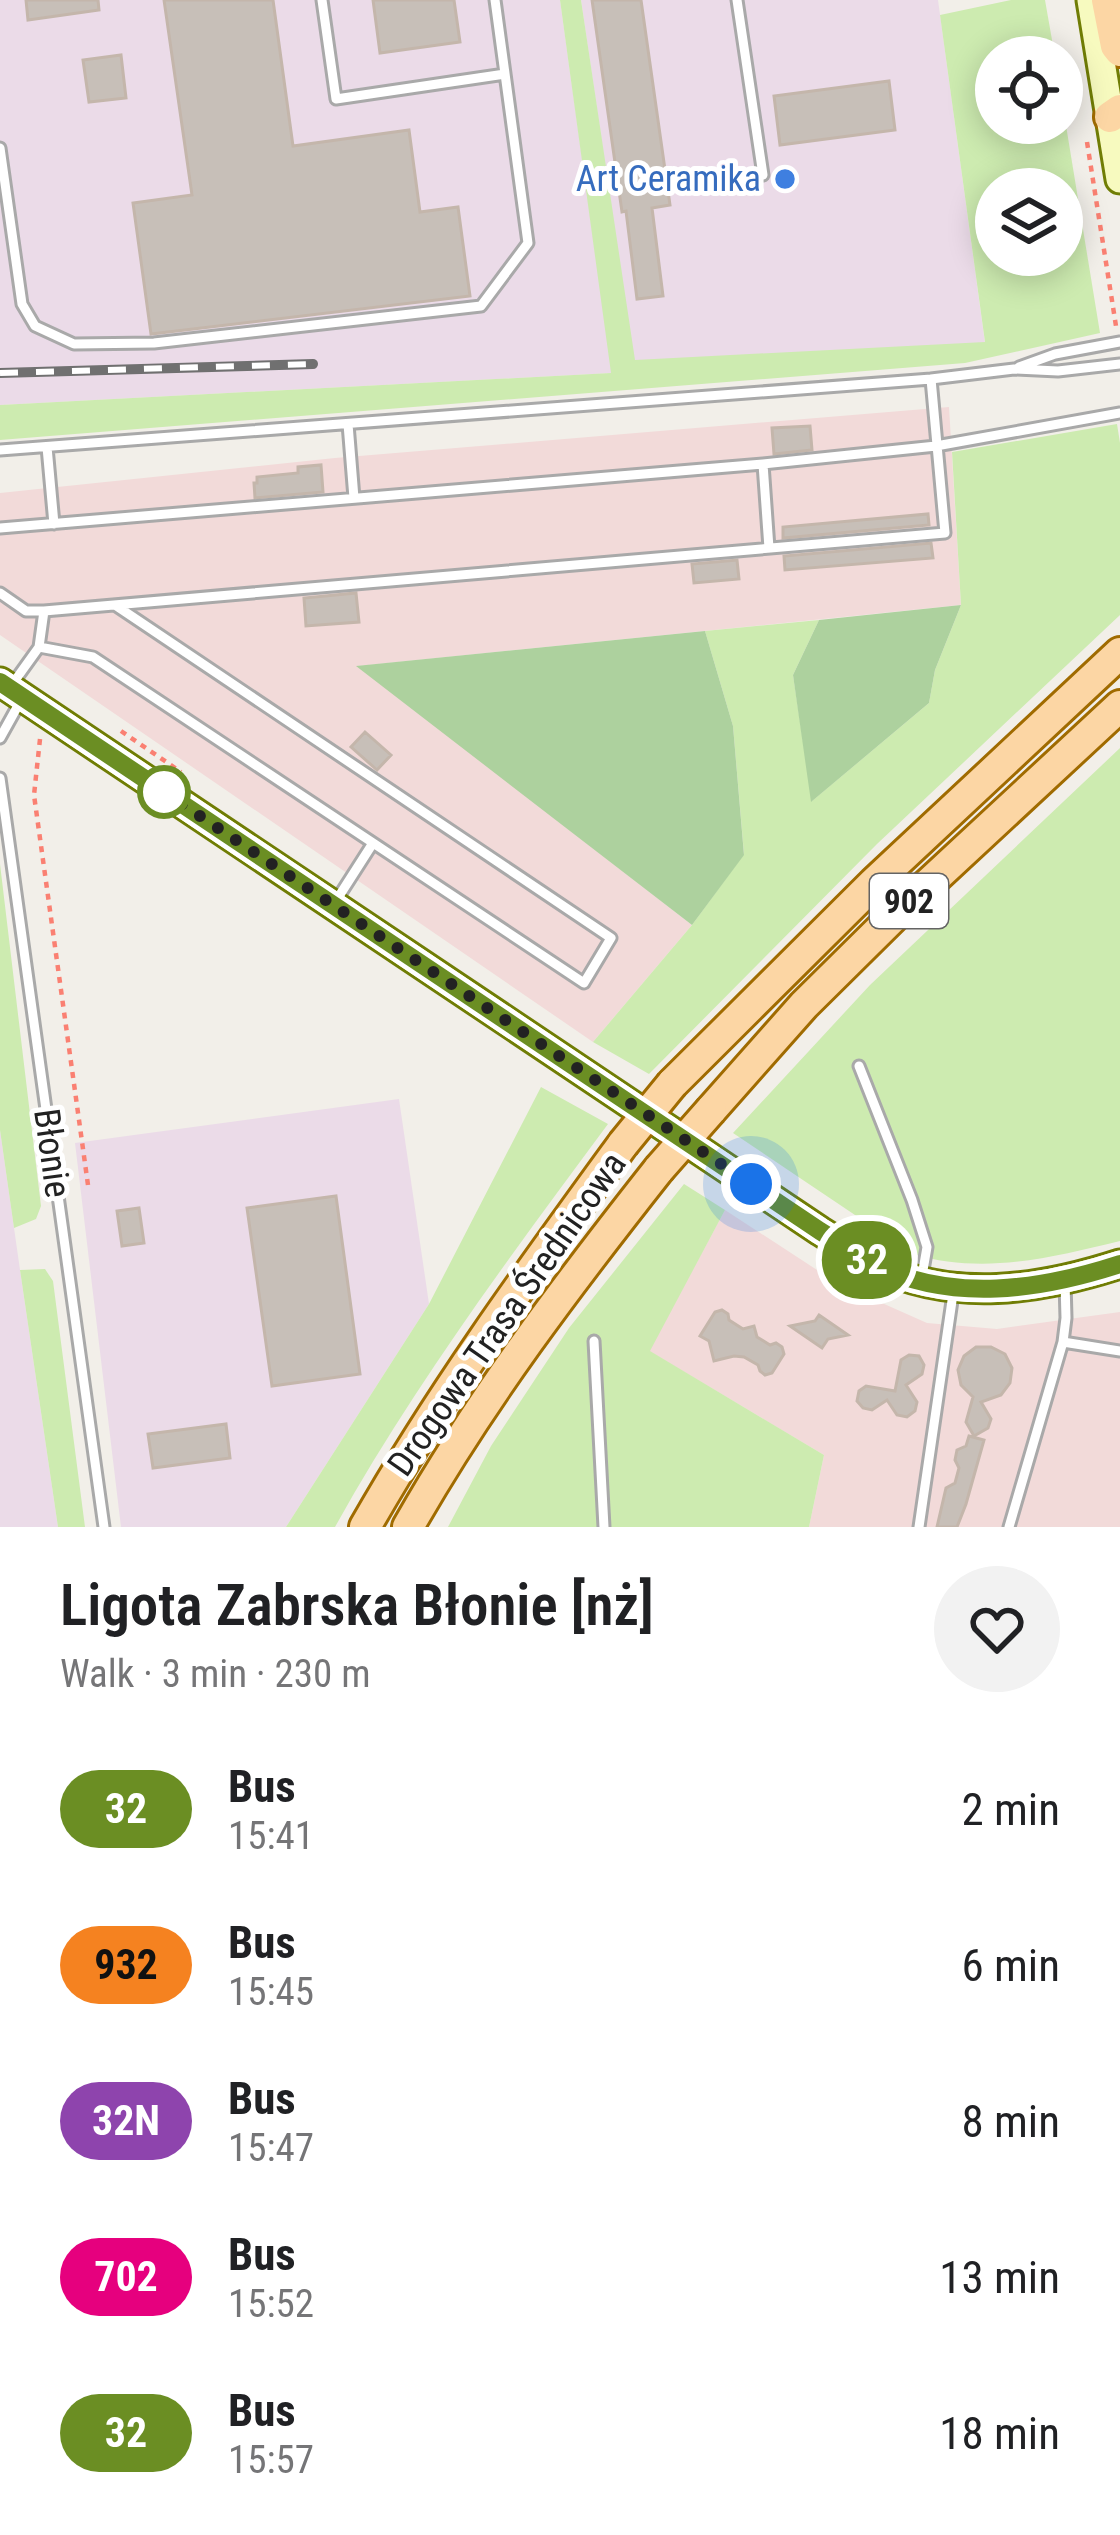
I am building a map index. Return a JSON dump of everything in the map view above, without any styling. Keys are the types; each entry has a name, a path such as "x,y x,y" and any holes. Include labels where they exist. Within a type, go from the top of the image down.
{"main road":[{"path":"1107,0 1120,51"},
{"name":"Drogowa Trasa Średnicowa","path":"365,1527 399,1466 493,1323 672,1084 888,869 1120,653"},
{"name":"Drogowa Trasa Średnicowa","path":"408,1527 507,1372 659,1169 804,1005 1120,706"},
{"path":"429,1527 507,1372"}],"street":[{"path":"1091,0 1120,179"},
{"path":"11,689 874,1264 921,1282 1004,1289 1120,1268"}],"lane":[{"path":"322,0 336,99 505,74"},
{"path":"0,148 22,304 35,326 74,344 154,344 481,306 527,243 495,0"},
{"path":"737,0 763,175"},
{"path":"1014,369 1055,354 1119,342"},
{"path":"0,450 1120,364"},
{"path":"0,593 26,611 44,610 945,533 932,379"},
{"path":"0,528 763,464 936,446 1120,413"},
{"path":"348,424 354,498"},
{"path":"47,447 54,524"},
{"path":"763,464 769,548"},
{"path":"39,647 92,656 584,983 611,938 115,604"},
{"path":"0,738 11,689 39,647 44,610"},
{"name":"Błonie","path":"0,778 104,1527"},
{"path":"333,905 373,843"},
{"path":"859,1066 927,1247 921,1282"},
{"path":"1009,1527 1077,1277"},
{"path":"919,1527 953,1288"},
{"path":"594,1341 604,1527"},
{"path":"1063,1342 1120,1351"}],"path":[{"path":"1109,121 1119,342"},
{"path":"120,731 195,781"},
{"path":"40,734 34,795 88,1185"}],"shaded area":[{"path":"0,0 560,0 612,373 0,405"},
{"name":"Art Ceramika","path":"581,0 938,0 985,343 634,361"},
{"path":"949,407 961,605 358,666 692,925 593,1042 0,635 0,493 335,458"},
{"path":"399,1099 429,1304 286,1527 121,1527 75,1143"},
{"path":"0,1130 20,1270 58,1527 0,1527"},
{"path":"725,1210 837,1283 927,1323 997,1329 1120,1312 1120,1527 809,1527 824,1455 649,1351"}],"green space":[{"path":"560,0 581,0 635,360 985,342 976,276 1083,276 1083,229 1100,333 965,363 0,440 0,405 611,373"},
{"path":"1011,0 1045,0 1051,36 975,36 975,144 1069,144 1073,168 975,168 975,269 940,15"},
{"path":"1117,424 1120,615 877,844 649,1074 593,1042 692,925 744,854 733,726 705,631 819,620 793,675 812,801 929,703 935,670 961,605 952,452"},
{"path":"961,605 935,670 929,703 811,802 793,675 819,620"},
{"path":"705,631 733,726 744,855 692,925 356,666"},
{"path":"1120,748 1120,1241 991,1264 913,1254 733,1133 870,985"},
{"path":"0,864 41,1206 36,1219 14,1228 0,1130"},
{"path":"541,1087 608,1124 431,1372 335,1527 286,1527 429,1304"},
{"path":"684,1184 725,1210 650,1351 824,1455 809,1527 448,1527 491,1446 569,1328"},
{"path":"45,1269 53,1281 85,1527 58,1527 20,1270"}],"building":[{"path":"26,0 98,0 99,10 28,20"},
{"path":"164,0 273,0 293,146 409,130 420,212 458,207 470,296 151,334 133,203 192,195"},
{"path":"373,0 454,0 460,42 380,53"},
{"path":"592,0 641,0 670,205 652,208 663,296 637,299"},
{"path":"121,55 126,98 89,102 83,60"},
{"path":"889,81 895,130 780,145 774,96"},
{"path":"810,426 812,450 774,454 772,428"},
{"path":"321,465 323,492 255,498 257,477 298,473 298,467"},
{"path":"928,514 929,525 783,538 783,527"},
{"path":"931,543 933,558 785,570 784,556"},
{"path":"737,560 739,579 694,583 692,564"},
{"path":"356,593 359,622 306,626 304,598"},
{"path":"365,732 391,755 377,770 351,747"},
{"path":"336,1196 360,1374 272,1386 247,1208"},
{"path":"139,1208 144,1243 122,1246 117,1211"},
{"path":"722,1310 743,1329 754,1326 757,1337 782,1347 784,1354 772,1373 765,1375 744,1357 714,1361 709,1341 700,1336 715,1312"},
{"path":"819,1315 848,1335 828,1339 822,1348 790,1326 815,1321"},
{"path":"976,1347 1005,1354 1012,1368 1010,1383 1001,1395 981,1402 991,1419 988,1428 974,1436 966,1422 973,1397 961,1385 958,1370 964,1356"},
{"path":"919,1356 924,1365 922,1374 906,1385 917,1402 915,1411 907,1417 897,1415 887,1400 872,1410 863,1408 857,1401 859,1391 866,1386 895,1391 901,1360"},
{"path":"226,1424 230,1458 153,1468 148,1434"},
{"path":"969,1436 984,1440 966,1504 957,1527 937,1527 946,1488 955,1483 959,1468 957,1450 966,1446"}],"railway":[{"path":"0,373 313,364"}],"bus line":[{"name":"32","path":"0,682 874,1264 921,1282 985,1290 1064,1279 1120,1264"}],"place":[{"name":"Art Ceramika","path":"785,179"}],"route":[{"path":"164,792 155,786 751,1184"}]}
